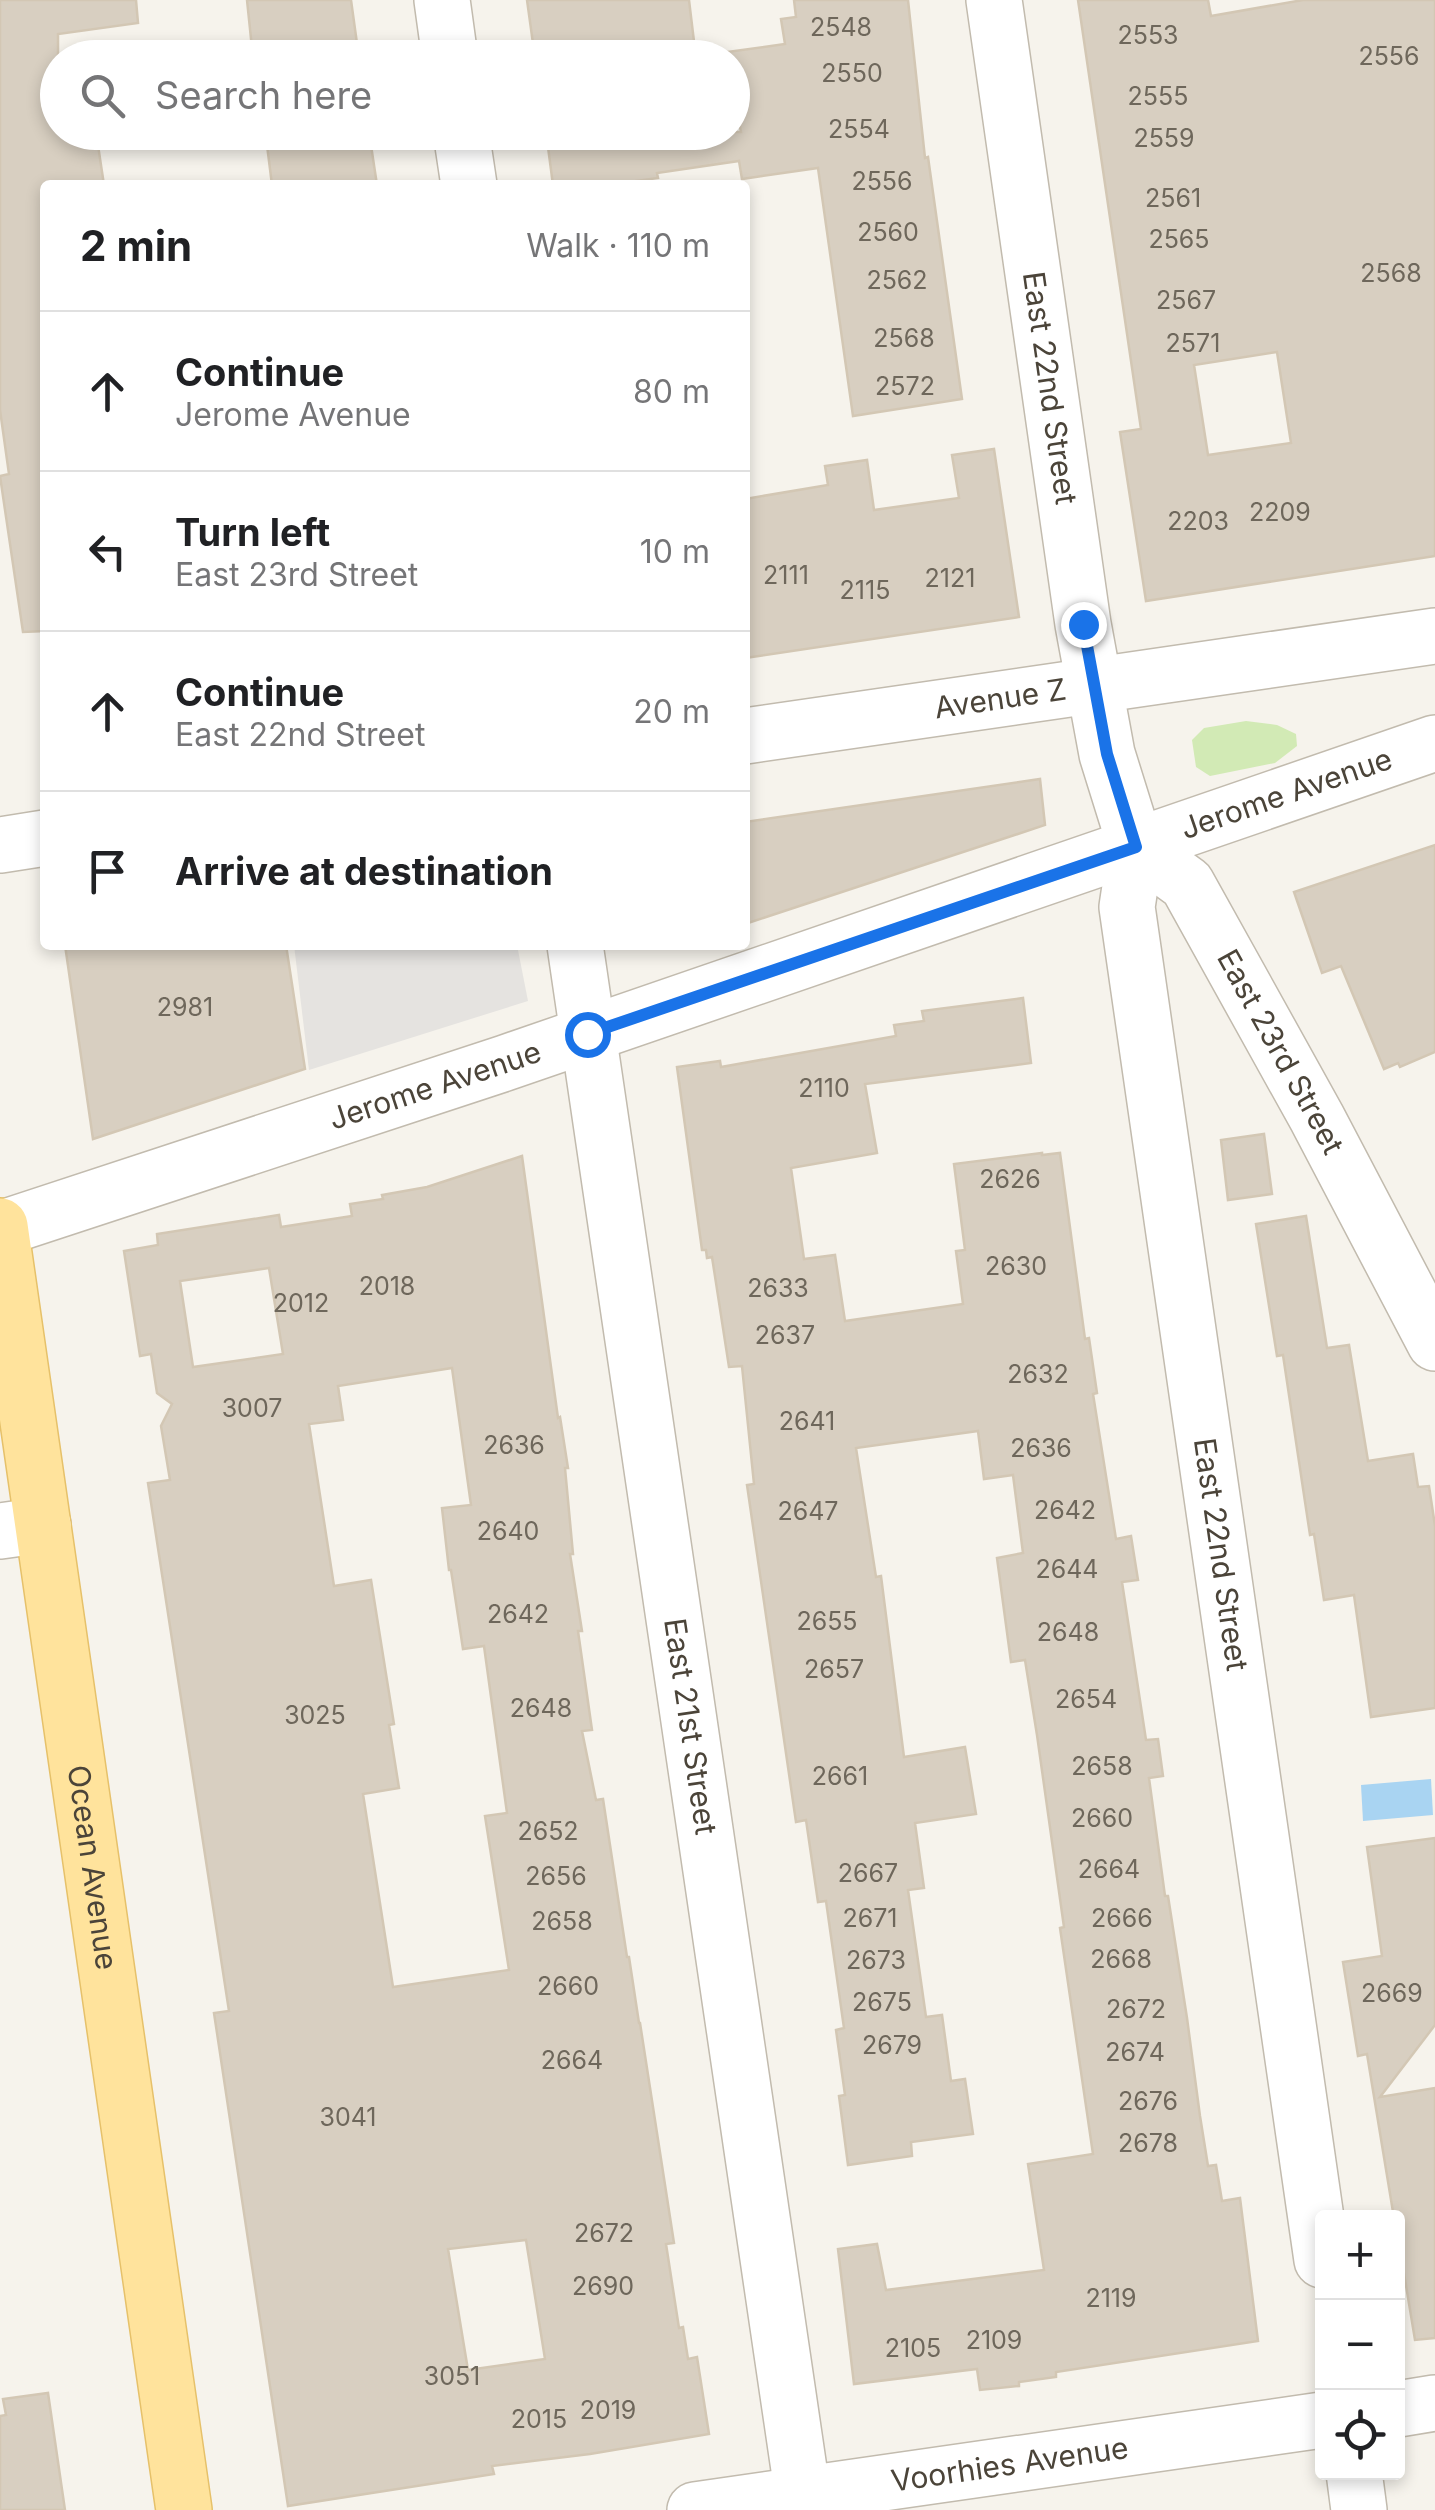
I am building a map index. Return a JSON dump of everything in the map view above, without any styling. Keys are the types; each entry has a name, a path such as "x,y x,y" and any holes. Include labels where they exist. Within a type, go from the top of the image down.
{"main road":[{"name":"Ocean Avenue","path":"0,1228 22,1528 184,2510"}],"street":[{"path":"442,0 448,40"},
{"name":"East 22nd Street","path":"994,0 1083,624 1113,774 1136,847 1126,907 1315,2212"},
{"path":"464,150 468,180"},
{"name":"Avenue Z","path":"750,735 1435,636"},
{"name":"Jerome Avenue","path":"0,1228 587,1034 1435,743"},
{"path":"0,845 40,839"},
{"name":"East 23rd Street","path":"1136,847 1187,884 1317,1118 1435,1343"},
{"name":"East 21st Street","path":"577,950 804,2502"},
{"path":"1405,2408 1435,2403"},
{"name":"Voorhies Avenue","path":"695,2510 804,2502 1315,2421"},
{"path":"1355,2480 1359,2510"}],"green space":[{"path":"1246,721 1277,725 1296,734 1297,746 1275,763 1210,776 1196,767 1192,740 1204,728"}],"shaded area":[{"path":"295,950 518,950 528,1001 309,1070"}],"water":[{"path":"1431,1779 1433,1815 1363,1821 1361,1785"}],"building":[{"path":"0,0 136,0 138,23 58,34 58,40 40,40 40,150 99,150 103,180 40,180 40,631 23,632 0,476 9,474 0,410"},
{"path":"247,0 351,0 357,40 251,40"},
{"path":"527,0 689,0 694,40 533,40"},
{"path":"794,0 908,0 925,158 928,157 962,399 853,416 818,168 742,179 739,161 657,173 658,178 644,180 552,180 548,150 750,150 750,49 785,44 781,19 796,17"},
{"path":"1078,0 1208,0 1211,16 1303,0 1435,0 1435,556 1146,601 1120,432 1141,429","holes":["1277,352 1291,443 1208,455 1194,365"]},
{"path":"268,150 372,150 376,180 271,180"},
{"path":"994,449 1019,617 750,657 750,498 828,485 825,466 867,460 874,510 959,498 952,455"},
{"path":"1040,779 1045,825 750,922 750,821"},
{"path":"1435,845 1435,1052 1400,1067 1398,1063 1384,1069 1341,966 1322,973 1294,892"},
{"path":"66,950 287,950 305,1069 93,1139"},
{"path":"1023,998 1031,1063 865,1084 877,1153 791,1168 804,1259 835,1255 845,1321 963,1304 956,1251 965,1250 954,1164 1060,1153 1116,1539 1131,1536 1138,1580 1122,1582 1146,1740 1158,1739 1163,1776 1149,1778 1208,2166 1216,2165 1222,2201 1240,2198 1258,2341 1056,2372 1056,2377 1019,2382 1019,2386 980,2390 977,2369 854,2384 838,2249 877,2244 886,2290 1044,2270 1028,2164 1093,2154 1025,1660 1011,1662 997,1558 1023,1553 1013,1475 984,1479 978,1431 856,1448 876,1577 881,1576 904,1757 965,1747 976,1814 915,1823 924,1888 908,1890 926,2017 942,2015 951,2081 965,2079 973,2134 911,2142 912,2156 848,2165 839,2096 845,2095 836,2030 844,2028 826,1901 818,1902 806,1820 796,1822 747,1485 754,1484 742,1366 729,1367 712,1257 707,1258 706,1250 702,1250 677,1067 720,1061 721,1067 896,1036 894,1025 924,1021 922,1011"},
{"path":"1264,1134 1272,1194 1228,1200 1221,1140"},
{"path":"522,1156 568,1468 570,1554 592,1730 582,1731 596,1800 603,1799 640,2023 674,2243 666,2244 679,2328 683,2327 688,2359 697,2357 709,2434 492,2466 494,2474 288,2506 214,2013 229,2011 148,1483 170,1480 161,1426 172,1404 157,1393 151,1354 140,1356 124,1251 158,1245 157,1234 279,1215 281,1227 352,1216 350,1204 427,1187","holes":["269,1268 283,1354 193,1367 180,1281","452,1368 471,1505 442,1508 463,1649 484,1646 507,1813 485,1816 509,1970 393,1987 363,1794 399,1788 389,1725 394,1724 371,1580 334,1586 309,1424 343,1420 338,1386","526,2240 545,2359 468,2370 448,2249"]},
{"path":"1306,1216 1327,1348 1349,1345 1368,1461 1413,1454 1418,1487 1429,1486 1435,1526 1435,1708 1371,1717 1354,1595 1324,1600 1314,1534 1310,1535 1283,1355 1277,1356 1256,1224"},
{"path":"1435,1838 1435,2025 1380,2097 1435,2088 1435,2338 1415,2340 1405,2279 1405,2210 1393,2210 1367,2054 1358,2056 1343,1962 1382,1956 1367,1847"},
{"path":"48,2393 65,2510 0,2510 0,2416 6,2415 3,2399"}],"route":[{"path":"587,1034 1136,847 1107,754 1083,624"}]}
